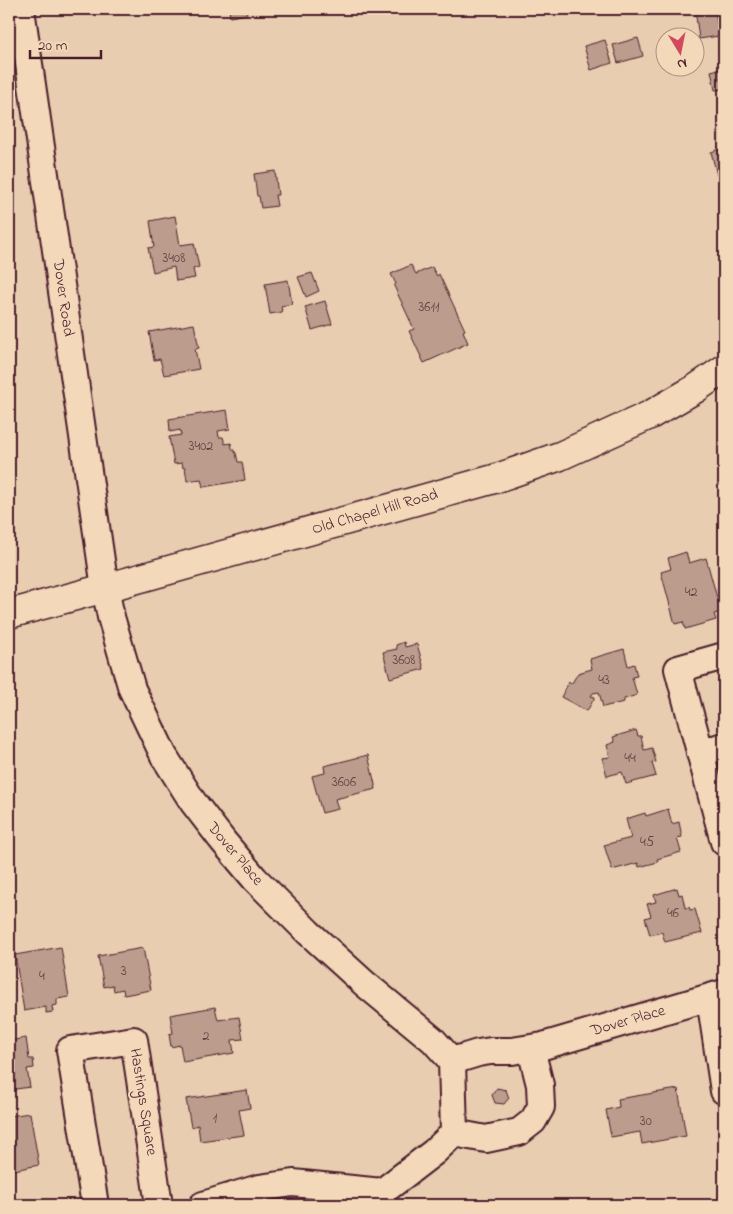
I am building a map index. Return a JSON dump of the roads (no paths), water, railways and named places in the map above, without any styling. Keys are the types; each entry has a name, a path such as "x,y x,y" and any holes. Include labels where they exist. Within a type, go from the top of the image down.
{"street":[{"name":"Dover Road","path":"21,9 105,588"},
{"name":"Old Chapel Hill Road","path":"9,614 484,482 560,456 650,415 724,369"},
{"name":"Dover Place","path":"105,588 132,689 164,756 193,802 223,842 255,879 308,932 364,983 433,1040 452,1060 491,1051 512,1051 553,1043 717,995"},
{"path":"724,656 678,669 712,750 724,842"},
{"path":"717,995 724,1091"},
{"name":"Hastings Square","path":"95,1205 70,1050 134,1040 159,1205"},
{"path":"454,1133 486,1139 519,1132 534,1121 541,1107 540,1085 532,1048"},
{"path":"203,1205 259,1188 293,1183 384,1199 454,1133 452,1060"}]}
